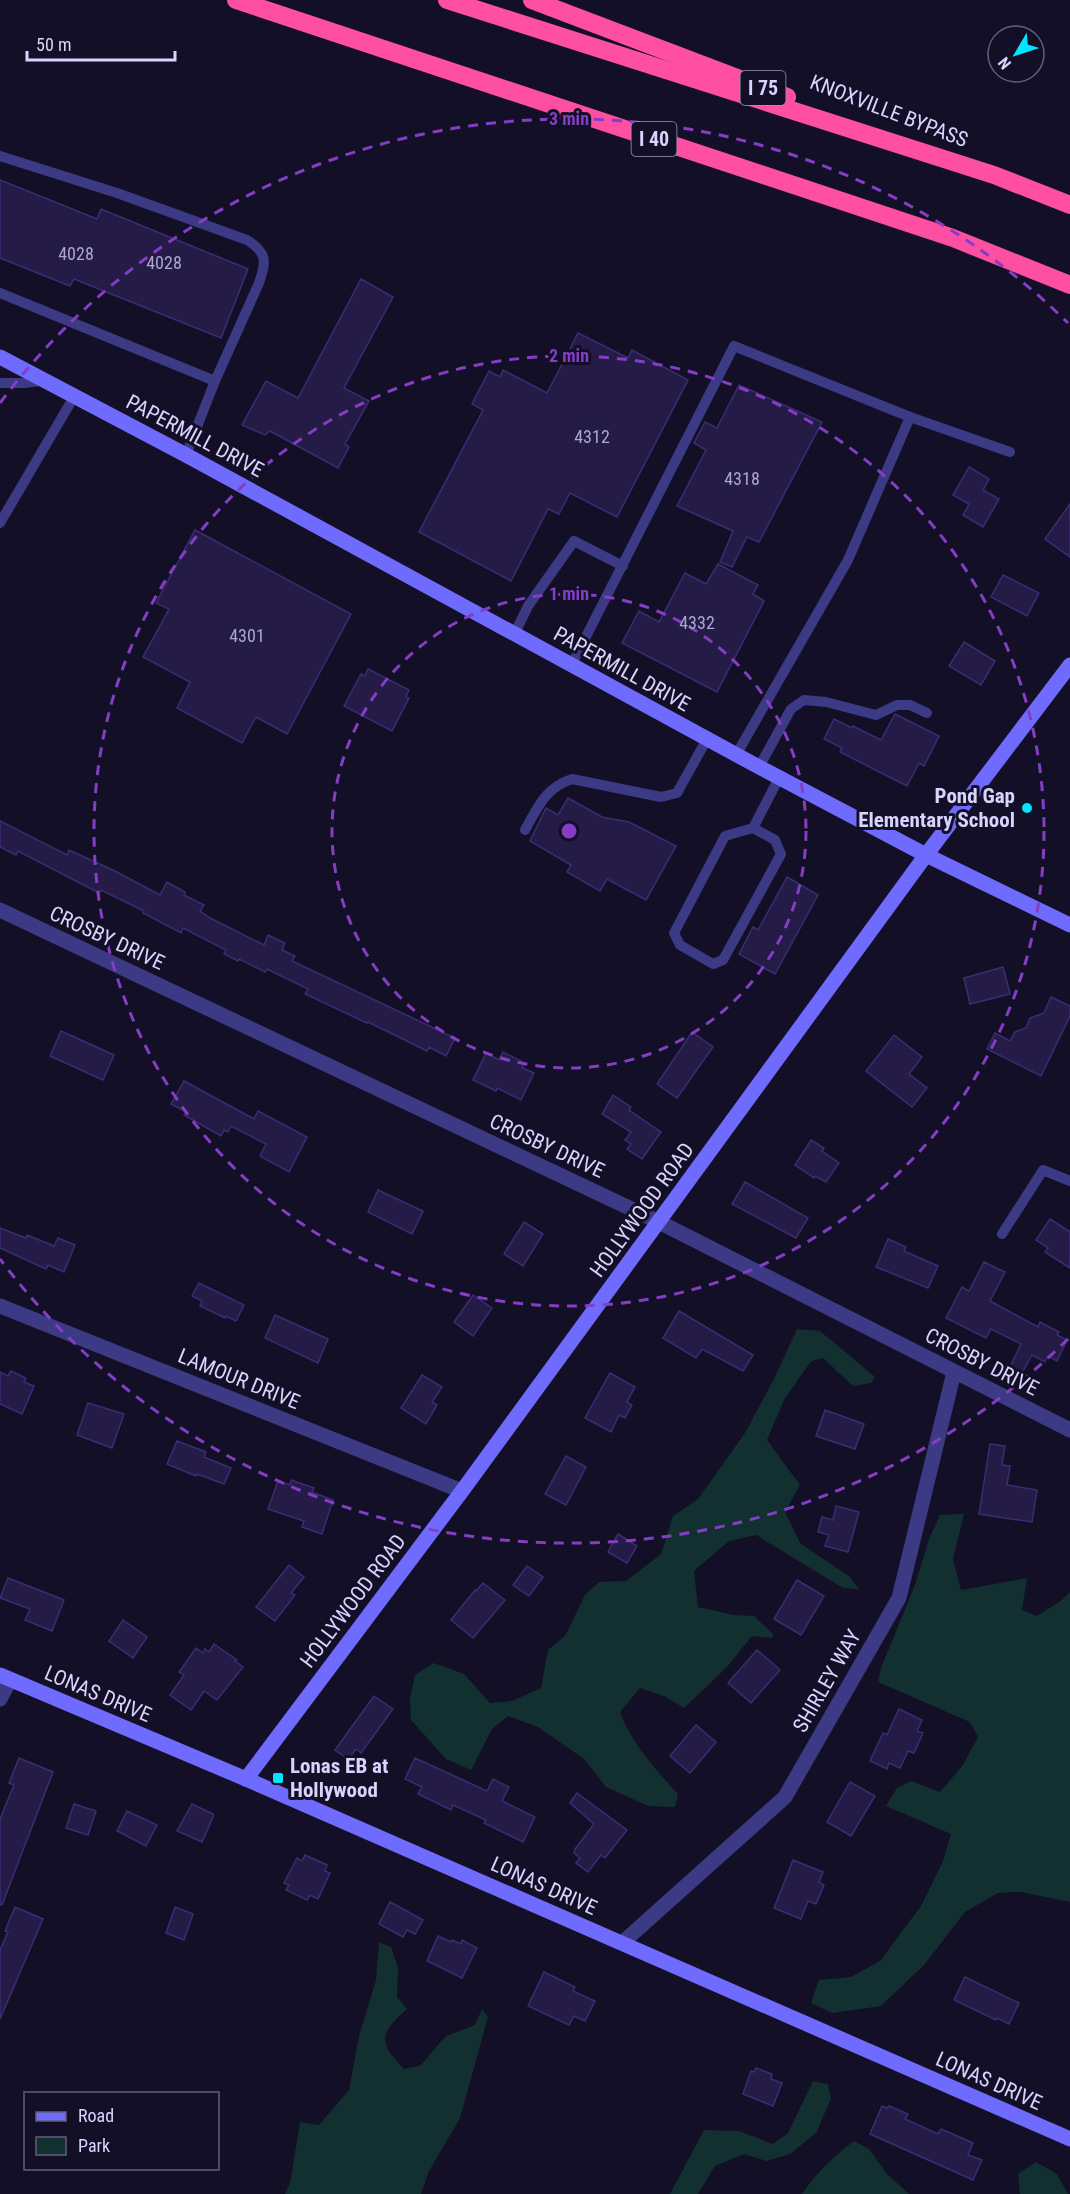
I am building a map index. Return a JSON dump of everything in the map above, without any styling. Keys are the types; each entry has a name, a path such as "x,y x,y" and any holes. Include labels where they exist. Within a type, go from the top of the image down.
{"highway":[{"name":"I 40","path":"236,0 953,238 1070,285"},
{"path":"447,0 994,175 1070,205"},
{"name":"KNOXVILLE BYPASS","path":"532,0 994,175"}],"street":[{"name":"PAPERMILL DRIVE","path":"0,357 75,395 779,778 926,855 1070,925"},
{"name":"HOLLYWOOD ROAD","path":"246,1779 462,1491 926,855 1070,665"},
{"name":"CROSBY DRIVE","path":"0,910 659,1222 1070,1430"},
{"path":"0,922 29,924"},
{"name":"LAMOUR DRIVE","path":"0,1306 462,1491"},
{"name":"SHIRLEY WAY","path":"622,1943 785,1797 899,1598 954,1372"},
{"path":"0,1699 5,1677"},
{"name":"LONAS DRIVE","path":"5,1677 246,1779 1070,2139"}],"lane":[{"path":"0,156 117,193 248,240 263,254 265,266 260,283 215,381 186,455"},
{"path":"0,293 215,381"},
{"path":"571,666 734,346 910,417 1010,452"},
{"path":"0,383 46,380"},
{"path":"0,523 4,505 75,395"},
{"path":"735,754 848,560 910,417"},
{"path":"515,633 528,606 574,541 623,566"},
{"path":"759,767 791,709 804,700 826,702 876,715 897,705 910,705 927,713"},
{"path":"525,830 546,794 559,783 572,779 661,797 677,793 707,739"},
{"path":"753,828 775,840 781,854 723,960 712,964 680,945 674,933 725,836 753,828 779,778"},
{"path":"1002,1233 1043,1170 1070,1181"}],"green space":[{"path":"797,1329 820,1331 875,1377 871,1383 853,1386 823,1358 811,1361 784,1400 767,1440 800,1485 785,1512 800,1543 850,1577 859,1589 843,1588 756,1535 729,1541 694,1571 698,1607 734,1615 754,1616 774,1635 772,1638 752,1636 727,1667 684,1708 664,1696 640,1688 620,1712 638,1745 678,1794 675,1807 648,1806 606,1787 584,1759 538,1727 508,1716 492,1729 471,1770 446,1759 411,1720 410,1698 415,1675 434,1663 464,1674 490,1703 512,1701 541,1688 548,1650 565,1636 585,1595 599,1582 626,1581 661,1554 673,1516 698,1499 745,1433"},
{"path":"964,1514 953,1559 961,1590 1027,1578 1022,1610 1037,1616 1070,1592 1070,1902 1020,1892 998,1893 965,1912 924,1965 881,2006 832,2013 811,2003 819,1980 851,1977 880,1961 921,1906 943,1861 951,1834 886,1806 897,1788 911,1781 940,1792 963,1765 978,1737 970,1722 878,1682 881,1668 915,1585 929,1539 940,1515"},
{"path":"379,1942 391,1947 398,1968 397,1997 407,2009 391,2025 385,2038 389,2052 404,2069 420,2066 446,2036 475,2025 482,2009 488,2017 460,2118 429,2171 421,2194 285,2194 290,2183 300,2122 319,2125 349,2090 359,2036 376,1980"},
{"path":"813,2081 828,2084 831,2099 816,2133 790,2154 766,2161 744,2154 715,2166 698,2194 670,2194 704,2130 739,2131 773,2144 788,2133"},
{"path":"854,2141 869,2149 887,2174 909,2194 802,2194 826,2165"},
{"path":"1036,2162 1057,2174 1068,2194 1020,2194 1018,2174"}],"building":[{"path":"0,180 97,219 101,209 248,269 221,338 74,279 70,286 0,258"},
{"path":"361,279 393,297 344,388 369,401 345,444 349,447 338,468 270,431 265,435 242,425 266,381 298,398"},
{"path":"578,333 628,358 632,350 688,380 617,517 570,493 559,514 548,509 511,581 419,532 483,410 472,404 489,371 500,377 503,370 547,393"},
{"path":"739,385 822,422 759,542 747,537 732,567 720,562 733,531 677,506 706,450 694,443 705,422 717,428"},
{"path":"969,467 989,479 983,490 999,499 983,527 963,515 969,504 953,495"},
{"path":"1070,504 1070,557 1045,539"},
{"path":"195,530 351,614 287,734 256,717 242,743 177,708 190,682 143,657 169,609 156,603"},
{"path":"718,564 758,585 753,594 764,601 717,692 622,643 639,611 659,622 685,573 706,584"},
{"path":"1003,575 1039,593 1027,616 991,597"},
{"path":"964,642 995,661 981,685 949,666"},
{"path":"368,669 409,690 406,697 409,698 392,731 344,706 361,674 365,676"},
{"path":"895,714 939,736 924,766 919,763 907,786 840,752 842,748 824,739 834,719 881,740"},
{"path":"568,798 602,817 629,822 676,846 646,900 607,879 600,891 567,872 571,865 530,841 546,808 558,815"},
{"path":"0,821 67,855 69,850 115,871 160,895 167,882 185,892 184,895 204,905 200,911 210,918 264,945 268,935 285,943 282,950 295,956 292,961 455,1038 446,1056 429,1047 427,1051 305,994 308,989 267,969 265,972 239,959 238,961 224,954 226,950 183,928 181,933 143,913 144,911 101,890 99,893 18,851 16,855 0,847"},
{"path":"787,877 818,895 775,974 739,954 753,927 758,930"},
{"path":"1003,967 1010,994 970,1004 964,978"},
{"path":"1051,997 1070,1006 1070,1016 1041,1076 987,1049 995,1033 1010,1041 1015,1032 1026,1028 1030,1018 1044,1013"},
{"path":"61,1031 114,1055 103,1080 50,1056"},
{"path":"692,1032 713,1047 677,1098 657,1084"},
{"path":"894,1035 922,1057 909,1074 927,1088 912,1107 866,1071"},
{"path":"503,1052 525,1063 522,1068 534,1073 521,1100 497,1088 496,1091 473,1080 486,1053 499,1060"},
{"path":"184,1081 254,1119 258,1111 307,1137 289,1172 260,1156 266,1144 231,1126 228,1132 224,1130 221,1136 184,1115 186,1112 171,1104"},
{"path":"613,1095 631,1107 629,1110 661,1132 642,1159 627,1149 631,1144 625,1140 631,1132 602,1114"},
{"path":"811,1140 824,1148 822,1151 839,1163 826,1182 815,1176 814,1178 795,1165"},
{"path":"745,1182 808,1218 796,1238 732,1204"},
{"path":"378,1190 423,1211 412,1234 368,1212"},
{"path":"1050,1219 1070,1232 1070,1268 1045,1252 1048,1248 1036,1240"},
{"path":"524,1222 543,1234 523,1266 504,1254"},
{"path":"0,1228 26,1238 27,1235 54,1246 58,1238 75,1245 64,1272 48,1265 46,1269 0,1248"},
{"path":"888,1239 906,1247 904,1251 938,1266 928,1288 876,1267"},
{"path":"984,1262 1005,1272 990,1301 1038,1327 1040,1322 1059,1332 1057,1335 1067,1340 1057,1361 1048,1356 1045,1362 1032,1355 1017,1382 1006,1375 1021,1344 991,1329 986,1338 946,1318 962,1287 969,1291"},
{"path":"199,1283 244,1305 236,1321 200,1306 202,1301 192,1296"},
{"path":"473,1295 492,1308 473,1336 454,1322"},
{"path":"679,1311 753,1355 743,1371 702,1349 696,1358 663,1338"},
{"path":"275,1315 328,1339 318,1363 265,1338"},
{"path":"11,1371 26,1378 24,1382 34,1386 22,1414 0,1404 0,1372 8,1376"},
{"path":"610,1373 635,1387 627,1402 632,1405 625,1418 619,1415 611,1432 585,1418"},
{"path":"422,1375 442,1387 432,1402 437,1405 426,1424 401,1408"},
{"path":"88,1403 124,1414 112,1448 77,1435"},
{"path":"825,1410 864,1424 855,1449 816,1436"},
{"path":"177,1441 206,1452 204,1457 231,1468 224,1484 167,1464"},
{"path":"990,1444 1005,1446 1002,1465 1010,1466 1007,1485 1037,1490 1032,1522 979,1514"},
{"path":"566,1456 586,1467 566,1505 545,1494"},
{"path":"291,1480 314,1488 312,1492 333,1500 322,1534 302,1527 304,1521 268,1509 278,1481 290,1485"},
{"path":"836,1506 859,1512 848,1552 825,1546 829,1535 818,1532 822,1517 833,1520"},
{"path":"618,1534 637,1546 627,1563 608,1552"},
{"path":"289,1565 304,1577 291,1593 295,1595 275,1621 256,1607"},
{"path":"527,1566 543,1577 529,1596 513,1585"},
{"path":"8,1578 64,1600 52,1631 25,1620 30,1609 0,1598"},
{"path":"797,1580 824,1596 801,1635 774,1619"},
{"path":"483,1583 505,1600 473,1638 451,1620"},
{"path":"123,1620 147,1637 133,1658 109,1641"},
{"path":"214,1644 243,1667 217,1700 204,1691 191,1710 170,1695 184,1675 179,1672 196,1648 203,1653 205,1649 209,1652"},
{"path":"757,1650 780,1670 751,1703 728,1683"},
{"path":"374,1696 393,1709 361,1753 356,1749 348,1759 335,1750"},
{"path":"899,1709 922,1720 917,1731 923,1733 914,1753 908,1751 900,1768 889,1763 887,1769 870,1761 883,1733 887,1735"},
{"path":"696,1725 716,1742 690,1773 670,1756"},
{"path":"19,1758 53,1772 2,1905 0,1904 0,1819 14,1785 9,1783"},
{"path":"415,1758 487,1791 493,1779 509,1787 502,1801 535,1817 523,1842 484,1823 486,1820 453,1805 451,1810 418,1794 422,1787 405,1779"},
{"path":"850,1782 875,1796 851,1836 827,1822"},
{"path":"577,1793 627,1830 605,1858 601,1855 588,1872 576,1863 580,1858 574,1853 594,1824 570,1803"},
{"path":"74,1804 96,1811 88,1835 66,1828"},
{"path":"192,1804 213,1814 202,1842 177,1831"},
{"path":"127,1811 157,1825 146,1846 117,1831"},
{"path":"305,1855 327,1865 325,1871 330,1873 318,1899 310,1895 307,1900 286,1890 289,1885 284,1883 297,1858 302,1861"},
{"path":"793,1860 823,1872 819,1882 824,1885 816,1904 808,1901 801,1919 774,1908"},
{"path":"390,1902 423,1920 415,1934 407,1930 403,1937 379,1924"},
{"path":"15,1907 43,1919 0,2019 0,1950"},
{"path":"175,1907 193,1914 184,1940 166,1933"},
{"path":"438,1936 461,1944 462,1940 477,1948 462,1978 427,1961"},
{"path":"544,1972 575,1987 573,1991 595,2001 585,2021 574,2016 569,2025 528,2006"},
{"path":"965,1977 1019,2003 1009,2024 954,2000"},
{"path":"756,2068 772,2074 771,2079 782,2083 773,2106 743,2094 751,2071 754,2072"},
{"path":"882,2106 887,2108 889,2106 908,2114 905,2119 938,2134 941,2129 973,2143 968,2155 982,2160 973,2180 870,2134"}],"place":[{"name":"Pond Gap Elementary School","path":"1027,808"},
{"name":"Lonas EB at Hollywood","path":"278,1778"}]}
